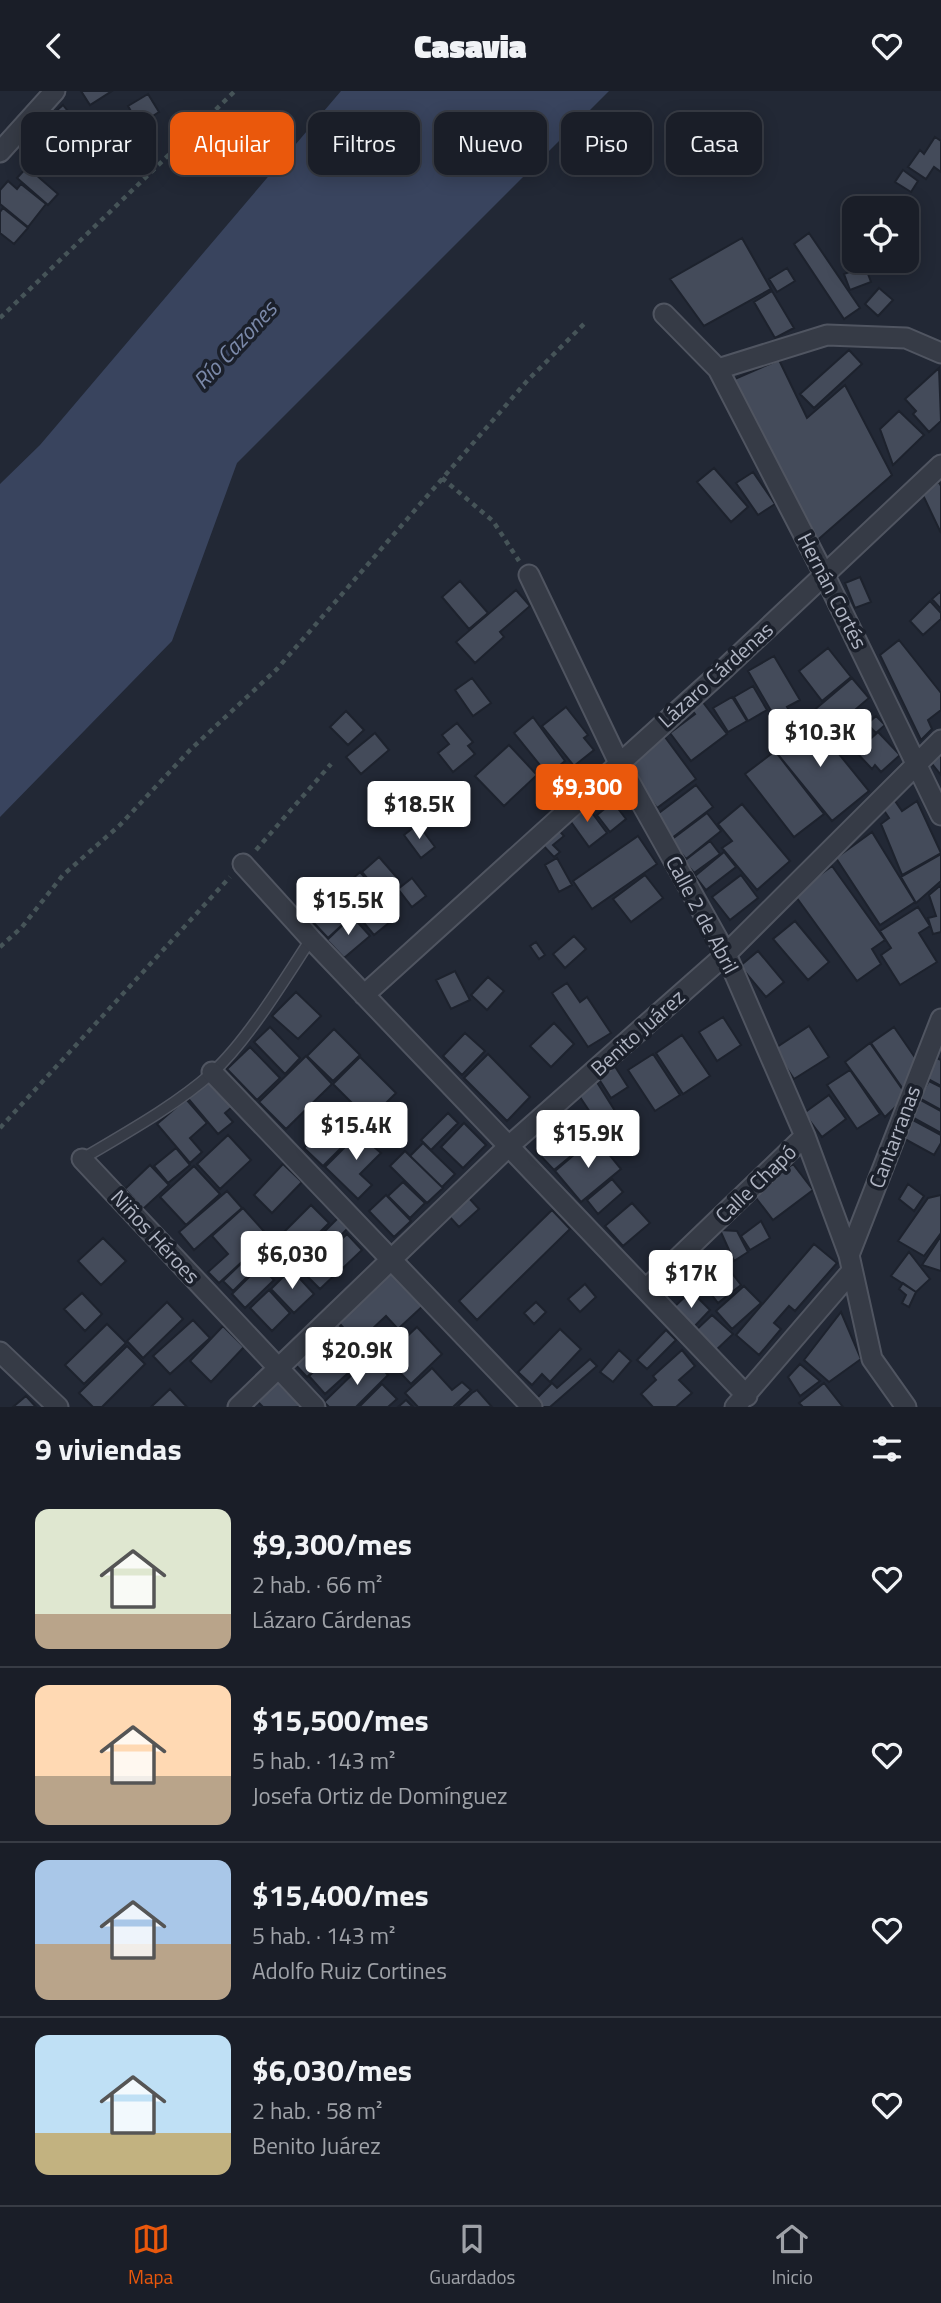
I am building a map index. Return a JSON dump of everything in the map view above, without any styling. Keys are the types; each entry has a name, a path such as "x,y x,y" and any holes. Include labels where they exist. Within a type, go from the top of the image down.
{"street":[{"path":"0,152 55,91"},
{"name":"Hernán Cortés","path":"664,314 718,369 825,576 918,762 941,815"},
{"path":"718,369 827,335 906,338 941,353"},
{"name":"Lázaro Cárdenas","path":"364,995 825,576 941,465"},
{"name":"Calle 2 de Abril","path":"529,575 618,763 726,954 805,1136 850,1263 872,1359 906,1407"},
{"name":"Benito Juárez","path":"238,1407 509,1146 726,954 941,740"},
{"path":"243,864 364,995 646,1289 741,1401"},
{"name":"Cantarranas","path":"741,1401 850,1263 941,1019"},
{"path":"212,1072 394,1259 531,1407"},
{"name":"Calle Chapó","path":"646,1289 805,1136"},
{"name":"Niños Héroes","path":"82,1159 315,1407"},
{"path":"0,1352 58,1407"}],"lane":[{"path":"82,1159 132,1129 212,1072 264,1010 311,939"}],"path":[{"path":"0,318 235,91"},
{"path":"0,947 22,927 63,875 120,825 190,750 277,669 527,381 586,322"},
{"path":"442,478 493,521 529,575"},
{"path":"0,1128 243,864 331,764"}],"water":[{"name":"Río Cazones","path":"341,91 609,91 588,112 561,112 561,139 547,153 547,112 434,112 434,175 525,175 237,463 172,641 0,817 0,484 40,445 270,175 294,175 294,146 308,130 308,175 420,175 420,112 323,112"}],"building":[{"path":"81,91 112,91 90,105"},
{"path":"148,94 159,112 131,112 128,106"},
{"path":"63,105 69,112 55,112"},
{"path":"935,137 941,141 941,172 934,167 926,179 908,167 920,150 924,154"},
{"path":"903,170 918,181 911,192 895,182"},
{"path":"21,174 36,175 58,194 48,205 17,178"},
{"path":"8,181 17,189 21,184 46,204 28,227 0,204 0,190"},
{"path":"3,208 28,228 14,244 0,233 0,212"},
{"path":"809,233 860,308 844,319 794,244"},
{"path":"742,238 771,289 704,326 670,279"},
{"path":"787,268 795,281 777,292 769,279"},
{"path":"868,273 871,282 850,290 844,274"},
{"path":"879,288 893,300 878,316 865,304"},
{"path":"772,291 794,328 775,338 754,302"},
{"path":"849,350 862,364 814,408 800,394"},
{"path":"779,360 807,418 845,385 892,475 813,544 730,381"},
{"path":"939,368 941,421 929,432 913,414 916,411 905,399"},
{"path":"899,411 924,435 893,465 880,429"},
{"path":"714,468 748,507 731,522 697,482"},
{"path":"753,472 775,504 758,515 736,483"},
{"path":"939,482 941,486 941,533 921,491"},
{"path":"860,577 871,602 855,608 845,583"},
{"path":"460,581 488,613 469,629 442,597"},
{"path":"516,590 530,606 500,632 504,637 475,663 456,642"},
{"path":"941,591 941,609 932,599"},
{"path":"930,601 941,613 941,619 923,635 910,621"},
{"path":"899,640 941,693 941,710 928,720 932,729 921,740 880,655"},
{"path":"828,648 851,677 822,701 799,671"},
{"path":"774,656 800,700 787,707 795,720 781,728 748,671"},
{"path":"472,678 491,703 473,716 455,690"},
{"path":"852,678 869,698 829,732 812,712"},
{"path":"753,686 767,710 748,721 734,697"},
{"path":"732,697 747,721 728,732 713,708"},
{"path":"702,701 727,734 691,761 670,733 695,714 691,709"},
{"path":"566,707 588,735 584,738 594,750 574,766 542,726"},
{"path":"346,711 364,730 348,745 330,727"},
{"path":"808,716 869,791 832,821 771,746"},
{"path":"876,716 885,725 876,733 867,724"},
{"path":"533,717 565,761 548,775 514,733"},
{"path":"457,723 473,742 468,746 475,754 453,772 438,753 449,744 442,735"},
{"path":"878,732 900,755 881,772 875,765 872,769 856,752"},
{"path":"375,733 389,750 361,774 346,757"},
{"path":"662,733 696,779 657,808 623,762"},
{"path":"509,745 537,775 504,806 475,776"},
{"path":"941,749 941,775 928,759"},
{"path":"775,751 824,814 794,837 745,774"},
{"path":"696,785 713,807 672,838 655,816"},
{"path":"893,798 902,811 917,801 941,853 902,875 881,824 889,818 881,806"},
{"path":"584,802 607,833 589,847 566,815"},
{"path":"613,802 626,819 610,832 597,815"},
{"path":"742,804 790,861 757,890 722,848 732,841 718,824"},
{"path":"707,813 721,831 686,859 671,840"},
{"path":"418,824 435,847 421,858 404,835"},
{"path":"555,826 564,836 553,845 560,852 554,857 539,841"},
{"path":"872,832 915,902 880,925 836,858"},
{"path":"638,836 657,864 592,909 573,881"},
{"path":"710,841 720,854 694,873 684,861"},
{"path":"724,852 736,867 706,890 695,876"},
{"path":"941,854 941,881 916,903 901,877"},
{"path":"379,857 399,880 392,886 399,895 389,904 362,872"},
{"path":"557,858 572,885 559,892 545,865"},
{"path":"832,866 885,940 872,949 881,964 857,981 794,894"},
{"path":"360,872 374,888 352,907 338,892"},
{"path":"645,875 663,898 631,922 613,899"},
{"path":"741,875 758,898 730,920 712,897"},
{"path":"412,878 426,896 412,907 398,889"},
{"path":"941,885 941,932 933,934 928,918 936,916 929,895"},
{"path":"340,897 355,913 328,938 313,922"},
{"path":"371,900 390,922 374,935 355,912"},
{"path":"918,907 930,926 919,933 937,962 900,985 881,955 891,948 880,931"},
{"path":"352,916 370,936 344,958 327,940"},
{"path":"795,921 829,962 808,980 773,939"},
{"path":"574,936 586,949 565,968 553,954"},
{"path":"536,942 545,955 539,959 530,946"},
{"path":"758,951 784,982 766,997 740,966"},
{"path":"455,971 470,1000 451,1009 436,980"},
{"path":"488,977 504,991 487,1010 471,995"},
{"path":"567,983 580,1002 587,997 611,1033 588,1047 552,993"},
{"path":"296,992 321,1016 298,1039 272,1016"},
{"path":"723,1017 741,1045 717,1061 699,1032"},
{"path":"554,1023 574,1044 551,1067 530,1046"},
{"path":"809,1026 829,1057 794,1079 774,1049"},
{"path":"270,1027 300,1058 285,1074 254,1042"},
{"path":"894,1027 916,1059 903,1089 871,1043"},
{"path":"334,1029 360,1055 333,1081 307,1056"},
{"path":"465,1033 485,1051 462,1075 443,1056"},
{"path":"682,1035 710,1076 683,1094 656,1053"},
{"path":"870,1043 907,1096 885,1117 845,1062"},
{"path":"250,1047 280,1078 257,1100 227,1069"},
{"path":"488,1054 530,1097 507,1121 464,1078"},
{"path":"653,1054 680,1095 655,1111 628,1070"},
{"path":"306,1056 332,1084 286,1129 259,1102"},
{"path":"360,1057 396,1093 369,1120 333,1084"},
{"path":"937,1058 941,1060 941,1086 926,1078"},
{"path":"614,1065 628,1087 611,1098 597,1076"},
{"path":"850,1070 880,1114 857,1129 827,1085"},
{"path":"208,1078 232,1107 225,1113 233,1122 218,1134 186,1096"},
{"path":"595,1079 620,1119 602,1130 576,1091"},
{"path":"929,1081 941,1087 941,1110 919,1098"},
{"path":"829,1095 846,1119 822,1137 804,1113"},
{"path":"186,1099 207,1123 190,1138 202,1152 190,1163 157,1124"},
{"path":"919,1099 941,1111 941,1133 910,1116"},
{"path":"349,1103 367,1122 323,1166 304,1148"},
{"path":"448,1113 458,1123 431,1150 421,1140"},
{"path":"913,1120 941,1135 941,1143 934,1155 903,1138"},
{"path":"464,1123 486,1145 463,1168 441,1147"},
{"path":"367,1125 381,1140 374,1147 381,1153 360,1174 372,1185 358,1199 325,1167"},
{"path":"559,1131 577,1151 554,1170 536,1151"},
{"path":"228,1135 251,1160 220,1189 197,1164"},
{"path":"595,1137 621,1169 581,1202 555,1171"},
{"path":"423,1143 455,1174 442,1187 410,1156"},
{"path":"176,1148 190,1165 168,1183 154,1166"},
{"path":"405,1151 443,1188 427,1203 390,1166"},
{"path":"283,1164 302,1182 272,1213 254,1195"},
{"path":"793,1164 813,1190 773,1220 753,1194"},
{"path":"150,1165 169,1185 143,1209 125,1189"},
{"path":"194,1166 220,1194 186,1225 160,1197"},
{"path":"612,1179 623,1192 598,1214 587,1200"},
{"path":"403,1182 425,1203 410,1218 388,1196"},
{"path":"908,1184 924,1196 914,1211 899,1199"},
{"path":"227,1191 242,1208 194,1250 179,1232"},
{"path":"386,1195 411,1221 394,1237 369,1211"},
{"path":"941,1195 941,1233 924,1256 898,1241 928,1198"},
{"path":"468,1197 479,1209 459,1227 448,1215"},
{"path":"632,1203 650,1223 623,1246 605,1226"},
{"path":"311,1205 329,1223 292,1260 274,1242"},
{"path":"243,1208 269,1237 219,1283 208,1272 228,1254 212,1236"},
{"path":"552,1210 570,1229 477,1320 459,1301"},
{"path":"338,1218 348,1228 323,1254 313,1243"},
{"path":"761,1221 770,1238 750,1250 741,1236"},
{"path":"720,1230 737,1231 748,1252 734,1261"},
{"path":"347,1234 362,1250 343,1268 328,1252"},
{"path":"941,1236 941,1271 922,1265"},
{"path":"103,1238 126,1261 101,1285 78,1261"},
{"path":"814,1244 837,1263 795,1311 789,1306 774,1323 781,1329 759,1355 736,1335"},
{"path":"909,1252 930,1279 916,1292 891,1276"},
{"path":"327,1253 342,1268 320,1289 305,1274"},
{"path":"251,1254 260,1264 233,1291 223,1281"},
{"path":"260,1266 274,1280 245,1308 232,1294"},
{"path":"728,1268 741,1285 718,1303 705,1286"},
{"path":"291,1269 314,1294 294,1313 271,1289"},
{"path":"392,1270 425,1304 398,1329 386,1316 370,1331 383,1343 370,1356 338,1322"},
{"path":"903,1283 916,1292 909,1307 902,1303 906,1295 899,1289"},
{"path":"585,1284 596,1297 580,1312 568,1299"},
{"path":"744,1286 761,1303 732,1329 716,1311"},
{"path":"269,1290 290,1313 272,1331 250,1308"},
{"path":"691,1291 710,1310 691,1330 671,1310"},
{"path":"82,1293 102,1314 85,1331 64,1309"},
{"path":"167,1302 183,1319 143,1358 127,1341"},
{"path":"536,1302 546,1312 534,1324 524,1313"},
{"path":"841,1312 861,1359 829,1382 804,1360"},
{"path":"712,1315 733,1334 713,1353 693,1333"},
{"path":"334,1319 350,1337 307,1377 291,1360"},
{"path":"193,1320 210,1338 170,1374 153,1356"},
{"path":"107,1324 126,1343 84,1384 65,1365"},
{"path":"223,1326 244,1347 211,1382 190,1361"},
{"path":"417,1327 442,1354 411,1384 385,1357"},
{"path":"560,1329 581,1349 550,1382 542,1374 532,1385 518,1372"},
{"path":"666,1330 676,1340 647,1369 637,1360"},
{"path":"351,1337 368,1355 325,1394 309,1376"},
{"path":"127,1346 145,1364 102,1407 93,1407 79,1393"},
{"path":"619,1350 631,1361 613,1382 600,1372"},
{"path":"682,1350 695,1366 679,1380 692,1393 676,1407 653,1407 641,1394 656,1380 653,1376"},
{"path":"590,1359 597,1366 550,1407 541,1407 535,1400 552,1383 557,1388"},
{"path":"376,1362 388,1375 356,1407 329,1407 324,1402 364,1363 370,1368"},
{"path":"800,1364 820,1381 800,1396 788,1377"},
{"path":"432,1368 452,1390 462,1382 471,1390 453,1407 418,1407 405,1393"},
{"path":"276,1379 302,1405 263,1407 255,1399"},
{"path":"824,1383 843,1407 803,1407 799,1403"},
{"path":"382,1384 397,1399 388,1407 359,1407"},
{"path":"170,1389 187,1407 151,1407"},
{"path":"477,1390 492,1407 457,1407 472,1393"},
{"path":"26,1396 36,1407 13,1407"},
{"path":"406,1400 413,1407 398,1407"}]}
